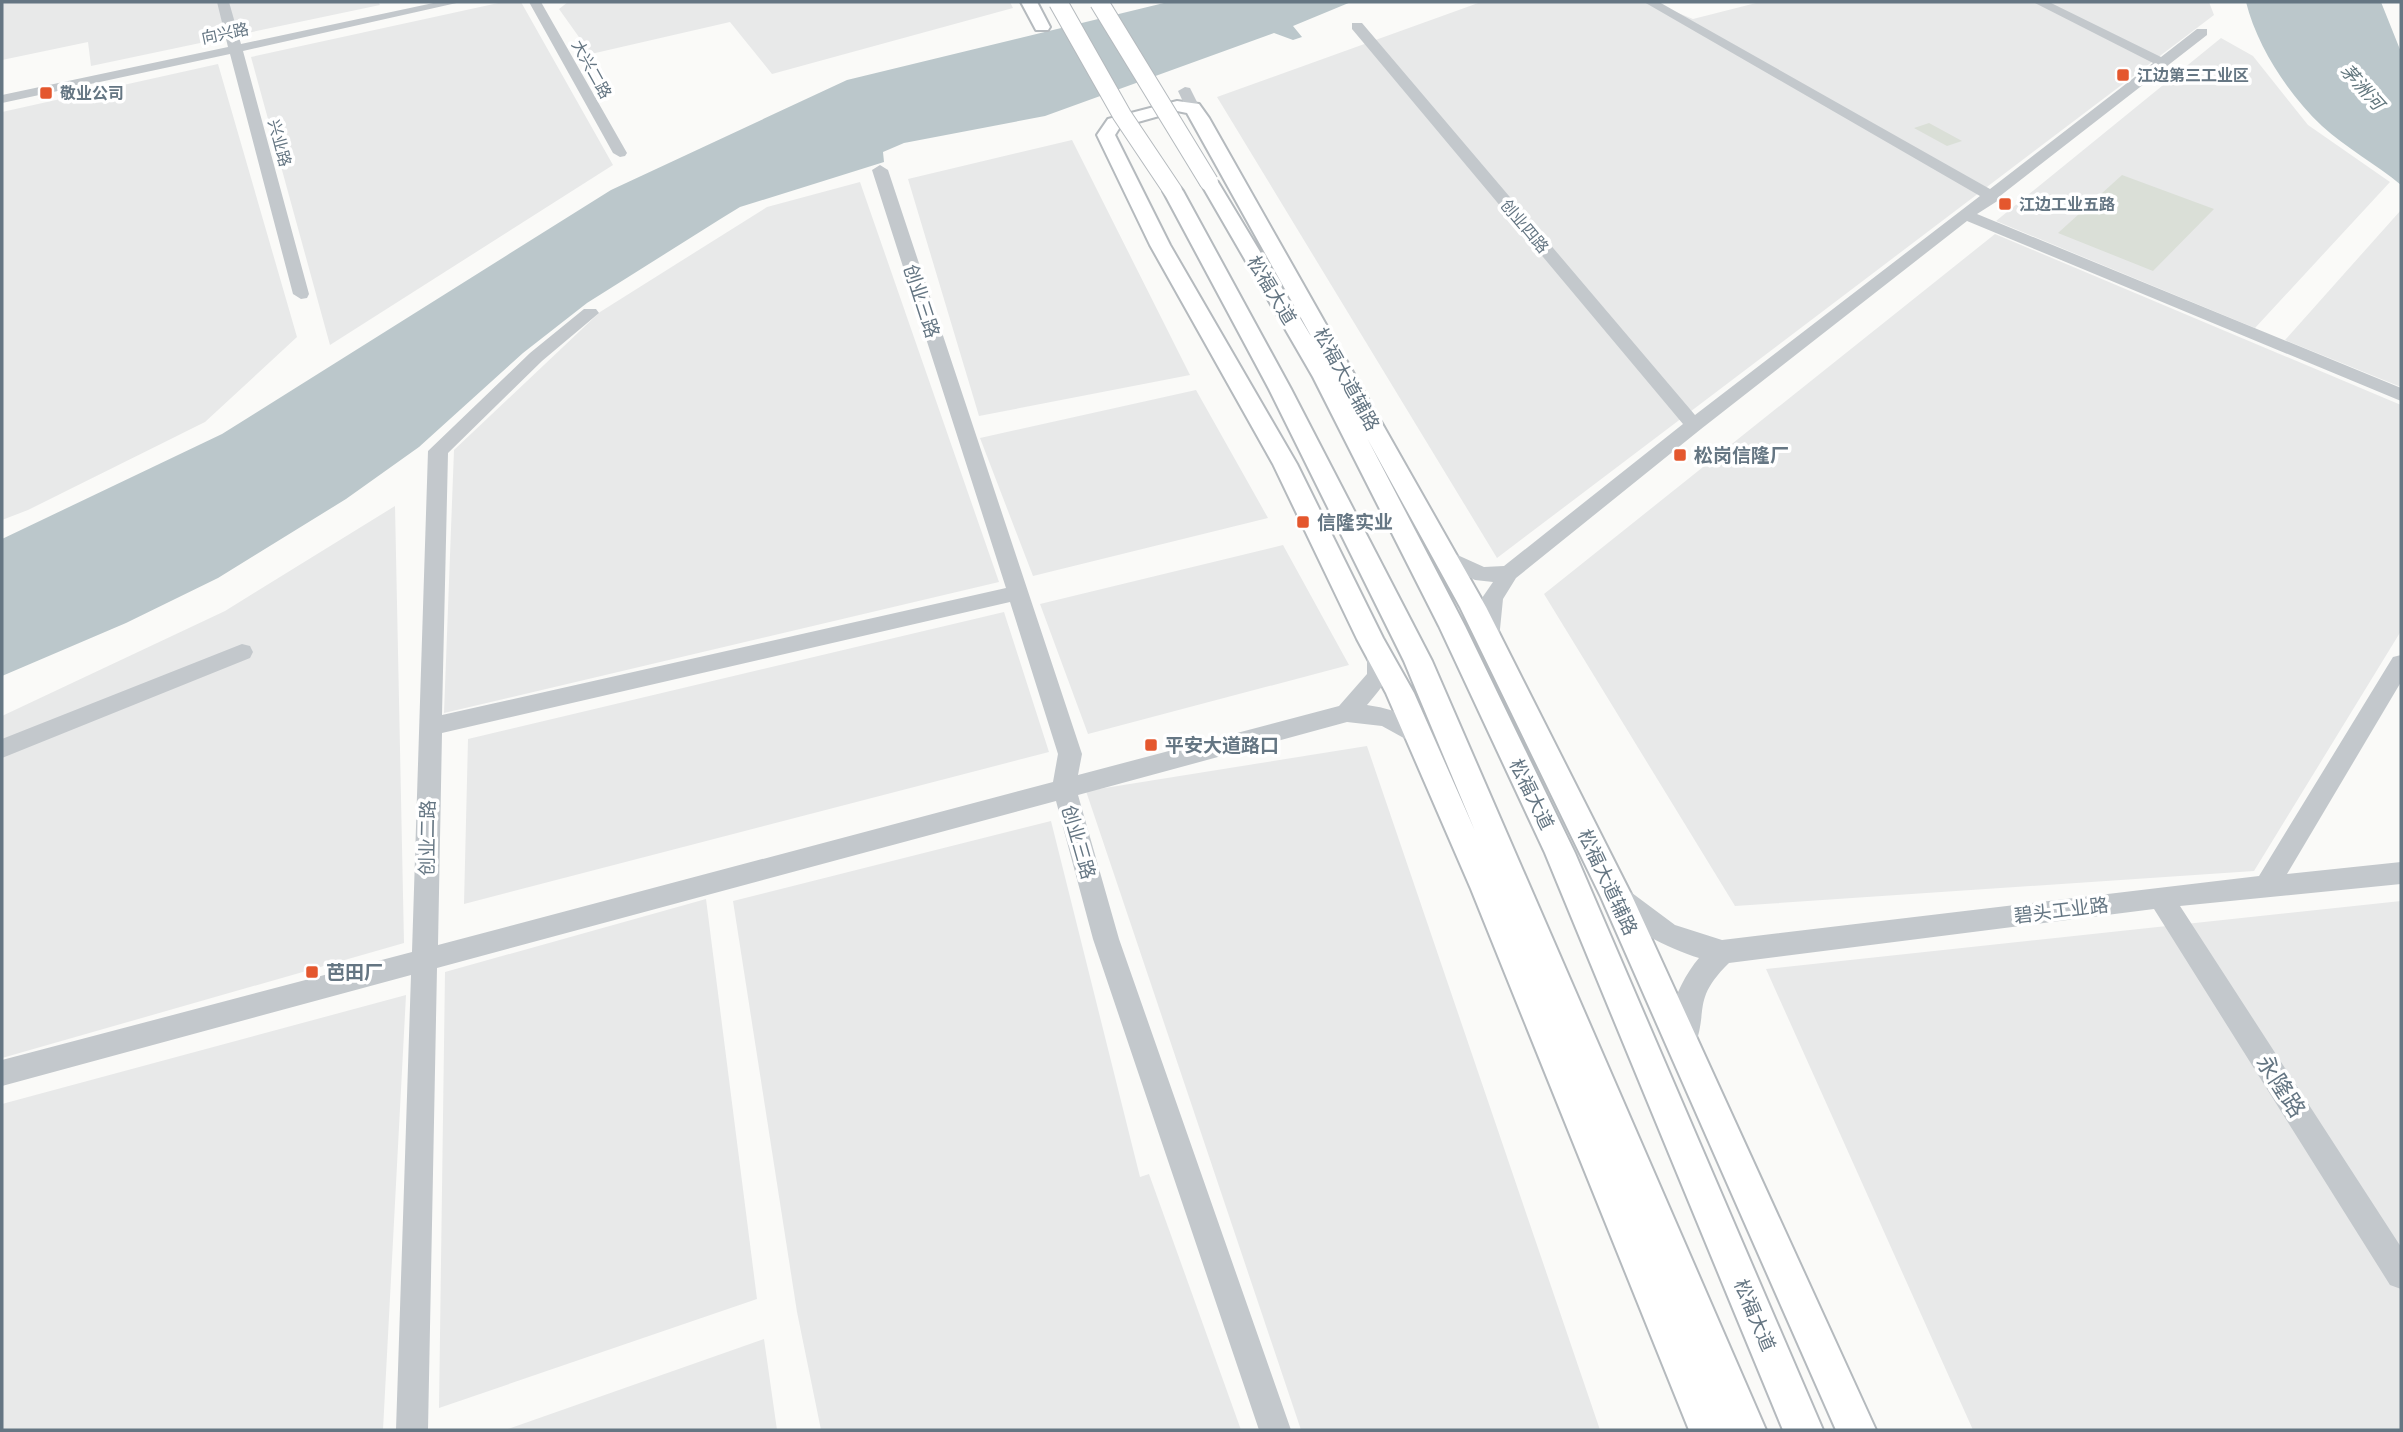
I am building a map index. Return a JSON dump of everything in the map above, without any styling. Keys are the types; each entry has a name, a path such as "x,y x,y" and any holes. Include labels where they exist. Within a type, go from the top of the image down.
{"main road":[{"name":"松福大道","path":"1058,2 1122,116 1173,191 1280,389 1418,661 1746,1430"},
{"name":"松福大道","path":"1099,2 1324,377 1452,626 1560,853 1803,1430"},
{"path":"1032,4 1042,27"},
{"name":"松福大道辅路","path":"1709,1430 1486,889 1420,737 1284,464 1160,245 1106,135 1114,122 1177,106 1189,99 1379,435 1488,639 1616,896 1856,1430"},
{"path":"1324,377 1379,435"},
{"path":"1280,389 1284,464"},
{"path":"1560,853 1657,990"},
{"name":"松福大道辅路","path":"1486,889 1643,1189"},
{"name":"松福大道辅路","path":"1543,953 1627,1235"}],"street":[{"name":"兴业路","path":"223,2 301,293"},
{"name":"向兴路","path":"2,99 428,2"},
{"name":"向兴路","path":"2,93 455,2"},
{"name":"大兴二路","path":"535,2 620,153"},
{"path":"1650,2 1993,197"},
{"path":"2039,2 2163,63"},
{"name":"创业四路","path":"1357,26 1694,425"},
{"path":"1488,639 1493,598 1509,573 1694,425 1993,197 2202,32"},
{"name":"创业三路","path":"880,170 1070,754 1064,788 1107,939 1275,1430"},
{"path":"1968,216 2401,395"},
{"name":"创业二路","path":"412,1430 438,451 536,357 590,313"},
{"path":"1446,558 1482,575 1509,573"},
{"path":"429,727 1017,593"},
{"path":"2,749 242,652"},
{"path":"1347,713 1378,676 1378,653"},
{"path":"2267,885 2401,663"},
{"path":"2,1073 425,957 1347,713 1372,713 1400,721 1420,737"},
{"name":"碧头工业路","path":"1616,896 1651,925 1686,946 1722,953 2160,897 2401,873"},
{"name":"永隆路","path":"2160,897 2401,1275"},
{"path":"1683,1041 1686,998 1701,972 1722,953"}],"shaded area":[{"path":"2,2 378,2 380,5 91,66 88,42 2,60"},
{"path":"503,2 521,2 613,165 330,345 251,57"},
{"path":"568,2 1010,2 1013,8 772,74 730,22 591,54 559,9"},
{"name":"江边第三工业区","path":"1481,2 1651,2 1693,19 1760,2 2209,2 2214,15 1497,558 1217,97"},
{"path":"2221,38 2253,56 2308,125 2390,182 2255,328 1996,221"},
{"path":"218,64 297,337 205,422 28,510 2,520 2,112"},
{"path":"1929,123 1962,141 1947,146 1914,128"},
{"path":"1072,140 1190,375 979,416 908,179"},
{"path":"2122,175 2214,209 2153,271 2058,233"},
{"path":"860,182 999,582 444,713 454,450 600,312 767,207"},
{"path":"2401,210 2401,387 2285,340"},
{"path":"1995,234 2401,405 2401,631 2254,871 1735,906 1544,594"},
{"path":"1196,390 1268,518 1033,576 980,438"},
{"path":"395,506 404,943 2,1058 2,716 225,611"},
{"path":"1283,545 1349,665 1088,734 1040,604"},
{"path":"1004,612 1049,752 464,904 468,739"},
{"path":"1367,746 1600,1430 1301,1430 1086,791"},
{"path":"1051,821 1140,1177 1149,1174 1241,1430 821,1430 797,1312 733,901"},
{"path":"706,899 757,1299 439,1408 445,972"},
{"path":"2401,901 2401,1430 1973,1430 1766,969"},
{"path":"406,995 383,1430 2,1430 2,1104"},
{"path":"764,1339 777,1430 505,1430"}],"water":[{"path":"1168,2 1351,2 1293,26 1302,37 1293,40 1274,33 1045,116 904,143 883,152 884,162 740,207 587,303 523,353 419,447 346,499 218,578 126,623 2,676 2,539 222,434 611,190 847,80"},
{"name":"茅洲河","path":"2246,2 2381,2 2401,52 2401,185 2331,134 2297,99 2266,52"}],"place":[{"name":"江边第三工业区","path":"2123,75"},
{"name":"敬业公司","path":"46,93"},
{"name":"江边工业五路","path":"2005,204"},
{"name":"松岗信隆厂","path":"1680,455"},
{"name":"信隆实业","path":"1303,522"},
{"name":"平安大道路口","path":"1151,745"},
{"name":"芭田厂","path":"312,972"}]}
